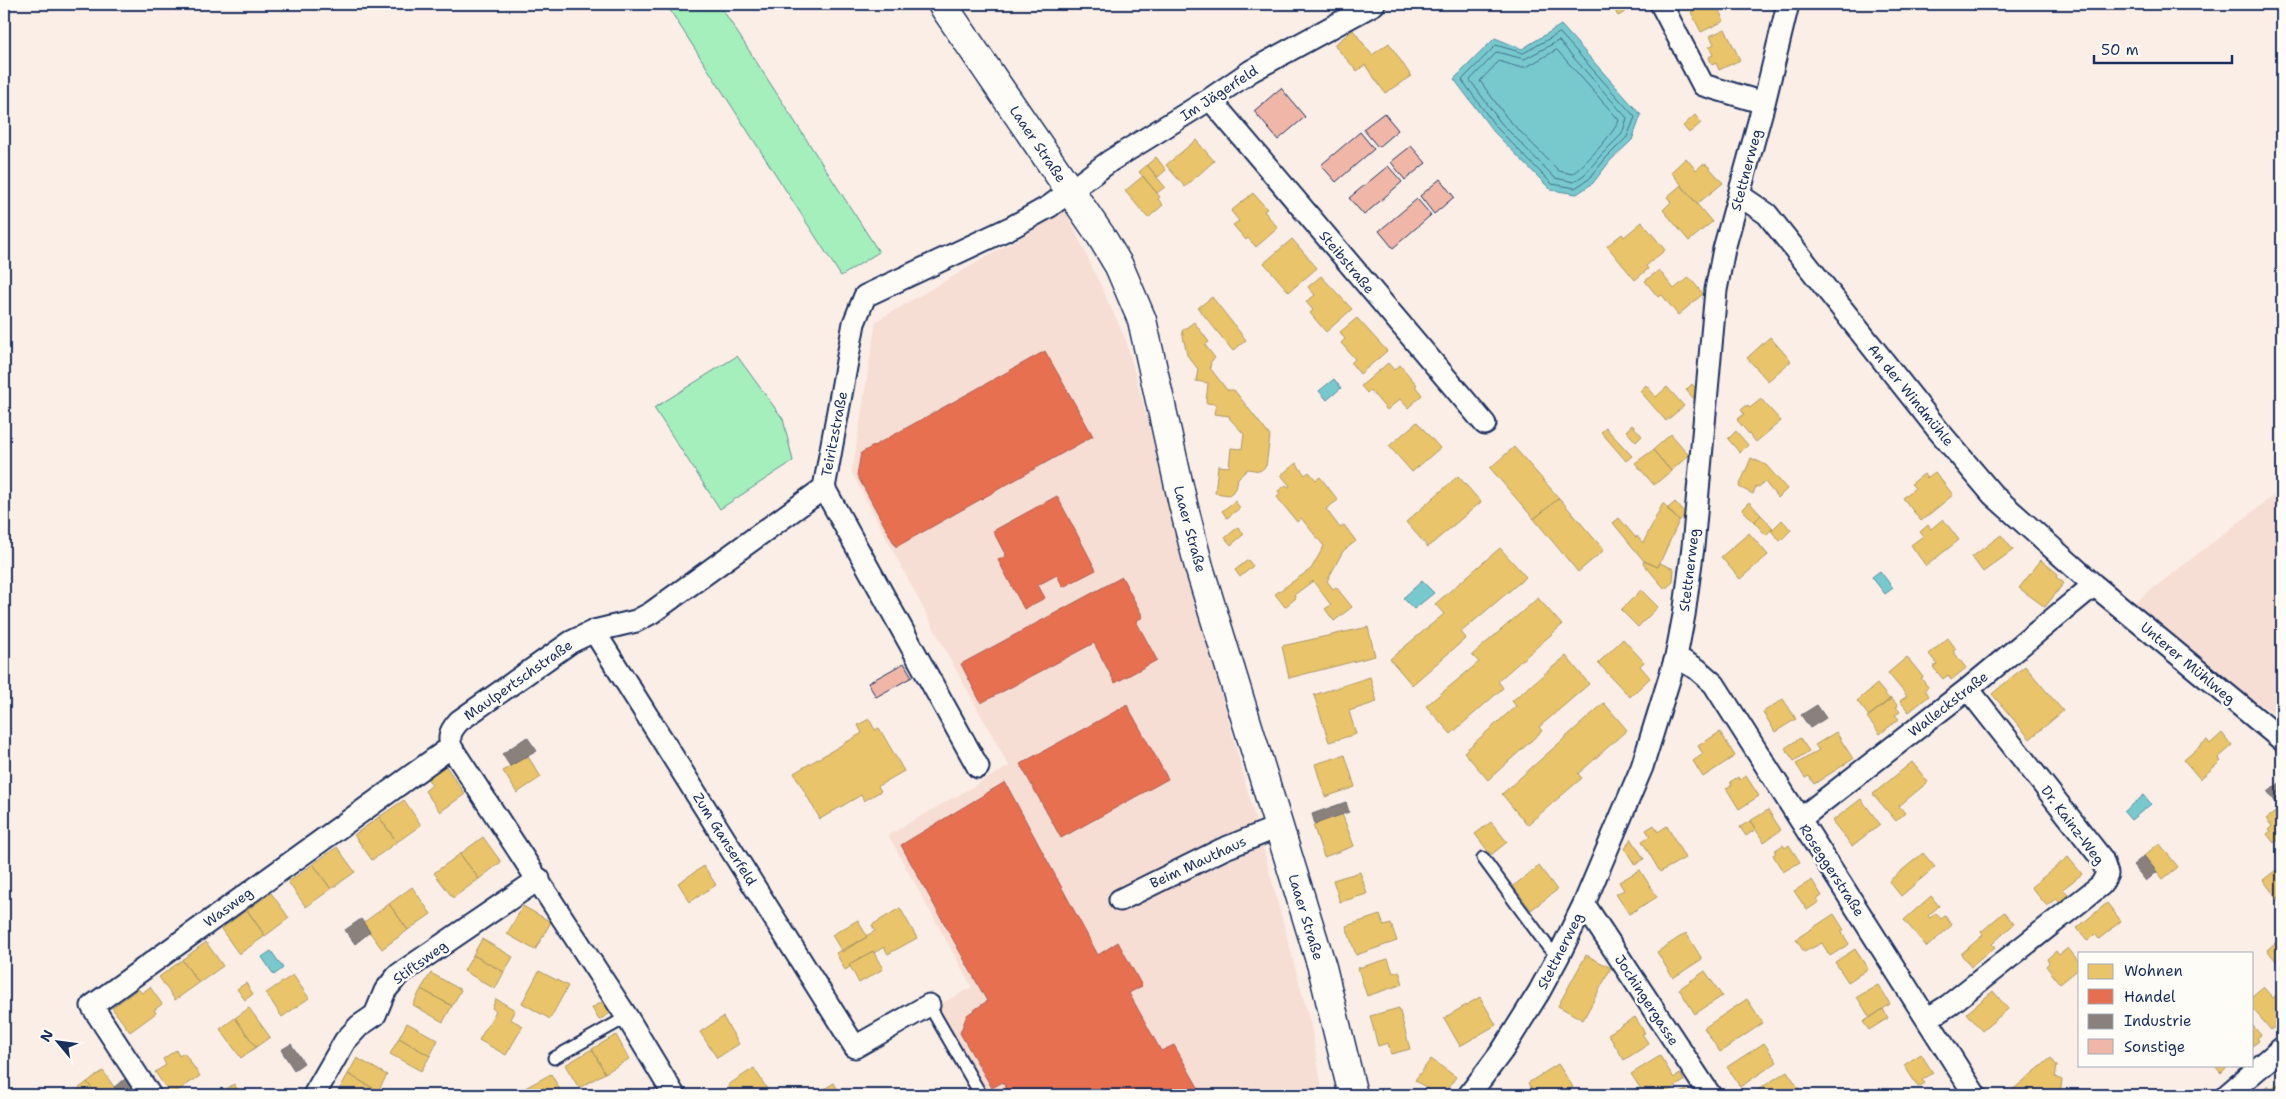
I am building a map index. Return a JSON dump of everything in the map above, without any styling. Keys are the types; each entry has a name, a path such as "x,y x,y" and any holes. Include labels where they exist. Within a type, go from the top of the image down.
{"street":[{"name":"Laaer Straße","path":"942,4 1070,190 1119,266 1142,320 1197,558 1322,967 1353,1095"},
{"name":"Im Jägerfeld","path":"1070,190 1110,161 1210,99 1252,70 1374,4"},
{"path":"1661,4 1703,85 1764,103"},
{"name":"Stettnerweg","path":"1468,1095 1502,1051 1560,955 1584,904 1642,767 1676,657 1693,547 1716,290 1724,248 1764,103 1788,4"},
{"name":"Steibstraße","path":"1210,99 1485,424"},
{"name":"Teiritzstraße","path":"978,767 824,488 854,323 865,296 1014,226 1050,206 1070,190"},
{"name":"An der Windmühle","path":"1739,195 1767,214 1987,489 2094,585"},
{"name":"Maulpertschstraße","path":"452,746 449,738 450,731 459,721 571,642 594,631 636,621 651,614 824,488"},
{"name":"Walleckstraße","path":"1800,819 1968,689 2094,585"},
{"name":"Unterer Mühlweg","path":"2094,585 2282,740"},
{"name":"Zum Ganserfeld","path":"594,631 855,1047 929,1005"},
{"name":"Roseggerstraße","path":"1676,657 1698,668 1714,684 1975,1095"},
{"name":"Dr. Kainz-Weg","path":"1927,1019 1957,999 2101,885 2106,874 2102,859 1968,689"},
{"path":"452,746 627,1017 674,1095"},
{"name":"Wasweg","path":"150,1095 92,1006 452,746"},
{"name":"Beim Mauthaus","path":"1120,900 1223,849 1278,827"},
{"name":"Stiftsweg","path":"314,1095 344,1041 359,1026 376,1015 384,992 398,975 539,879"},
{"name":"Jochingergasse","path":"1584,904 1710,1095"},
{"path":"2227,1095 2282,1048"}],"lane":[{"path":"1482,858 1548,947 1560,955"},
{"path":"929,1005 981,1095"},
{"path":"554,1058 627,1017"}],"shaded area":[{"path":"1066,211 1126,340 1311,1026 1323,1095 972,1095 926,1012 972,987 888,835 1009,766 852,473 876,321"},
{"path":"2282,489 2281,718 2177,649 2133,604"}],"green space":[{"path":"666,4 719,4 879,252 841,276"},
{"path":"737,356 783,419 793,461 720,509 654,408"}],"water":[{"path":"1561,25 1641,115 1632,140 1610,161 1593,183 1577,194 1551,190 1493,131 1454,79 1495,38 1522,49"},
{"path":"1334,379 1341,388 1327,400 1319,391"},
{"path":"1880,571 1893,588 1885,594 1872,577"},
{"path":"1422,581 1434,593 1414,609 1403,598"},
{"path":"2144,795 2151,804 2131,820 2124,812"},
{"path":"271,951 283,968 274,975 262,957"}],"building: Wohnen":[{"path":"1611,4 1639,4 1618,16"},
{"path":"1694,4 1716,4 1724,21 1701,32 1691,12 1696,9"},
{"path":"1725,29 1740,60 1719,70 1716,63 1712,65 1709,57 1713,55 1709,47 1714,44 1710,36"},
{"path":"1353,30 1372,55 1389,43 1411,76 1385,93 1365,65 1357,71 1334,45"},
{"path":"1695,115 1701,123 1689,133 1683,126"},
{"path":"1196,140 1214,161 1185,187 1166,165"},
{"path":"1156,157 1166,170 1158,177 1147,165"},
{"path":"1686,158 1696,170 1703,164 1707,165 1723,183 1697,204 1671,172"},
{"path":"1147,165 1165,187 1157,193 1139,172"},
{"path":"1143,176 1160,197 1158,199 1163,205 1148,218 1125,191"},
{"path":"1681,185 1712,222 1689,241 1663,210 1671,202 1667,197"},
{"path":"1253,193 1267,209 1264,211 1278,228 1256,247 1248,238 1246,240 1233,225 1239,221 1231,211"},
{"path":"1642,222 1665,250 1646,266 1648,269 1635,280 1607,246 1622,234 1624,237"},
{"path":"1292,239 1317,268 1289,292 1264,263"},
{"path":"1659,270 1674,289 1689,277 1703,294 1678,315 1662,295 1658,297 1645,281"},
{"path":"1321,276 1352,309 1326,332 1310,313 1313,310 1306,302 1315,295 1308,287"},
{"path":"1212,297 1246,340 1233,351 1198,308"},
{"path":"1357,318 1387,351 1360,374 1351,363 1355,359 1341,343 1345,339 1340,332"},
{"path":"1194,322 1209,342 1205,345 1215,358 1211,361 1210,368 1227,390 1234,390 1270,436 1266,466 1260,471 1248,469 1238,478 1236,489 1229,495 1215,493 1218,466 1229,467 1231,448 1242,449 1244,434 1229,418 1230,416 1214,414 1216,404 1206,403 1208,383 1196,381 1198,369 1187,355 1182,331"},
{"path":"1770,337 1791,361 1768,381 1747,358"},
{"path":"1388,363 1394,370 1400,365 1417,385 1415,386 1422,395 1408,408 1400,399 1387,410 1370,390 1367,393 1361,386"},
{"path":"1692,384 1701,394 1695,400 1686,390"},
{"path":"1646,385 1656,397 1667,387 1684,406 1666,421 1640,391"},
{"path":"1761,399 1781,421 1756,442 1737,420 1744,414 1741,410 1747,405 1750,408"},
{"path":"1417,422 1440,448 1412,472 1389,446"},
{"path":"1632,425 1642,436 1636,442 1626,431"},
{"path":"1606,428 1632,456 1626,461 1601,432"},
{"path":"1736,431 1748,445 1740,453 1728,439"},
{"path":"1671,434 1689,455 1671,471 1653,450"},
{"path":"1514,447 1559,498 1534,519 1490,468"},
{"path":"1653,450 1671,471 1654,485 1635,463"},
{"path":"1751,458 1766,465 1787,489 1778,498 1764,481 1759,487 1756,486 1753,494 1739,487"},
{"path":"1296,463 1305,475 1309,472 1316,480 1320,477 1338,500 1326,509 1340,528 1344,525 1356,541 1343,551 1327,581 1333,589 1336,587 1352,607 1334,621 1325,609 1331,605 1313,581 1294,595 1296,598 1285,607 1275,594 1311,569 1324,546 1301,518 1297,522 1277,497 1280,494 1278,491 1286,485 1290,486 1281,475"},
{"path":"1935,472 1953,495 1921,521 1903,498 1915,488 1911,484 1924,474 1927,478"},
{"path":"1458,476 1481,502 1428,547 1406,522"},
{"path":"1559,498 1604,550 1578,572 1534,519"},
{"path":"1235,501 1240,508 1227,518 1222,511"},
{"path":"1675,502 1686,514 1679,521 1667,509"},
{"path":"1749,502 1761,515 1754,522 1742,509"},
{"path":"1663,503 1679,521 1658,567 1644,561 1613,523 1619,518 1636,538 1637,536 1643,543"},
{"path":"1761,515 1773,528 1766,535 1754,522"},
{"path":"1943,519 1959,540 1926,566 1911,545 1923,536 1920,532 1928,525 1931,529"},
{"path":"1782,520 1791,530 1780,541 1771,531"},
{"path":"1238,527 1244,534 1231,545 1225,538"},
{"path":"1749,533 1768,555 1740,579 1721,557"},
{"path":"2001,535 2013,550 1983,572 1972,557"},
{"path":"1500,548 1526,577 1461,632 1466,638 1412,685 1390,659 1444,614 1435,604"},
{"path":"1248,560 1253,566 1240,577 1235,570"},
{"path":"2041,560 2058,574 2056,577 2064,583 2045,607 2019,588"},
{"path":"1644,561 1658,567 1660,563 1674,569 1673,582 1665,589 1643,563"},
{"path":"1641,590 1658,607 1638,627 1621,610"},
{"path":"1538,598 1562,625 1498,681 1503,688 1451,734 1426,706 1479,662 1472,655"},
{"path":"1368,627 1375,656 1289,678 1282,646"},
{"path":"1948,638 1956,649 1953,651 1966,668 1951,680 1948,675 1943,679 1933,667 1937,664 1929,654"},
{"path":"1623,639 1644,662 1640,666 1650,678 1630,697 1598,663"},
{"path":"1566,656 1589,684 1539,727 1542,731 1488,780 1464,752 1516,706 1512,701"},
{"path":"1907,657 1923,677 1921,678 1928,687 1925,690 1929,696 1909,712 1900,701 1907,696 1888,673"},
{"path":"2025,666 2063,711 2030,739 1992,694"},
{"path":"1370,677 1377,702 1349,711 1356,734 1329,742 1314,695"},
{"path":"1877,684 1890,700 1869,716 1857,701"},
{"path":"1891,698 1898,706 1896,707 1900,712 1895,715 1899,719 1880,734 1867,717"},
{"path":"1783,699 1796,719 1775,732 1763,712"},
{"path":"1604,703 1627,730 1578,774 1582,778 1527,825 1502,794"},
{"path":"869,719 875,730 879,728 904,771 878,786 881,791 864,801 861,795 820,819 794,773 862,733 858,725"},
{"path":"1720,732 1735,756 1703,777 1693,761 1703,754 1698,746"},
{"path":"1836,732 1853,759 1814,784 1809,776 1805,778 1796,764 1819,750 1815,745"},
{"path":"2222,733 2232,746 2218,758 2221,761 2200,779 2184,760 2207,740 2210,744"},
{"path":"1800,738 1809,751 1794,761 1785,748"},
{"path":"527,755 541,777 517,793 503,771"},
{"path":"1345,755 1355,787 1325,797 1315,764"},
{"path":"1912,762 1928,782 1899,806 1905,813 1896,821 1873,794"},
{"path":"445,765 465,794 440,812 425,791 432,785 427,778"},
{"path":"1746,776 1759,796 1739,809 1726,788 1732,785 1730,782 1738,777 1740,780"},
{"path":"1861,799 1880,824 1852,846 1832,821"},
{"path":"404,800 421,825 397,842 379,817"},
{"path":"2282,807 2282,838 2274,843 2267,834 2271,831 2269,829 2272,826 2266,819"},
{"path":"1768,810 1781,830 1764,842 1750,821"},
{"path":"1342,814 1354,846 1324,857 1313,825"},
{"path":"379,817 397,842 372,860 354,835"},
{"path":"1750,821 1756,829 1746,836 1740,827"},
{"path":"1491,822 1507,842 1491,855 1475,834"},
{"path":"1654,825 1658,832 1667,826 1685,858 1660,872 1642,841 1650,836 1646,830"},
{"path":"483,837 501,862 479,879 460,854"},
{"path":"1631,838 1644,859 1635,865 1625,849"},
{"path":"2159,843 2178,867 2163,879 2144,856"},
{"path":"1783,845 1785,848 1789,845 1800,862 1783,872 1773,855 1776,853 1774,851"},
{"path":"337,847 355,872 331,889 313,864"},
{"path":"1923,853 1935,867 1901,896 1889,881"},
{"path":"460,854 479,879 453,898 434,873"},
{"path":"2068,857 2082,874 2063,889 2068,895 2059,902 2056,898 2047,906 2031,887"},
{"path":"313,864 331,889 306,907 288,882"},
{"path":"704,866 716,885 690,902 678,883"},
{"path":"1539,866 1557,890 1531,910 1513,886"},
{"path":"1640,870 1657,897 1629,914 1616,894 1624,890 1619,882"},
{"path":"2276,870 2282,878 2282,905 2263,880"},
{"path":"1360,872 1367,894 1340,902 1333,880"},
{"path":"1812,880 1822,896 1817,899 1819,902 1807,910 1794,891"},
{"path":"412,887 431,914 408,930 389,904"},
{"path":"271,893 289,918 265,936 247,910"},
{"path":"1931,896 1939,906 1928,916 1930,918 1936,913 1941,919 1945,916 1952,925 1927,947 1904,920"},
{"path":"2107,903 2121,921 2099,939 2095,934 2088,941 2077,928"},
{"path":"389,904 408,930 382,949 363,923"},
{"path":"523,906 551,922 535,950 507,934"},
{"path":"900,908 917,938 888,954 884,947 874,953 873,951 849,964 850,967 845,970 836,953 867,937 875,931 872,925"},
{"path":"247,910 265,936 239,954 221,929"},
{"path":"2004,912 2014,924 1992,944 1995,947 1971,967 1961,954 1983,935 1981,932"},
{"path":"1834,914 1844,930 1841,931 1849,944 1830,956 1822,943 1804,952 1796,939"},
{"path":"1380,915 1384,926 1391,924 1397,941 1356,955 1346,926"},
{"path":"858,920 867,937 842,952 832,935"},
{"path":"1686,933 1702,959 1673,978 1657,952"},
{"path":"2282,937 2282,968 2267,950"},
{"path":"482,939 513,957 504,972 473,955"},
{"path":"206,942 223,966 199,983 182,960"},
{"path":"2068,948 2078,960 2078,970 2060,984 2046,966 2049,963 2047,959 2056,951 2059,955"},
{"path":"1855,949 1868,969 1848,982 1835,962"},
{"path":"873,951 883,969 859,983 849,964"},
{"path":"473,955 504,972 495,989 464,971"},
{"path":"1586,955 1611,968 1583,1020 1558,1006"},
{"path":"1388,959 1393,973 1399,971 1403,984 1367,996 1358,968"},
{"path":"182,960 199,983 175,1000 159,977"},
{"path":"539,971 568,986 550,1019 522,1003"},
{"path":"1705,971 1722,996 1695,1014 1679,989"},
{"path":"431,973 461,990 452,1006 421,989"},
{"path":"293,975 309,998 282,1017 266,993"},
{"path":"246,983 253,994 245,1000 237,989"},
{"path":"1878,985 1890,1004 1870,1018 1857,997"},
{"path":"150,987 162,1004 154,1010 156,1013 130,1032 112,1008 138,989 142,993"},
{"path":"2263,987 2273,998 2282,990 2282,1021 2271,1030 2254,1010 2254,994"},
{"path":"421,989 452,1006 443,1022 413,1005"},
{"path":"1993,991 2008,1009 1982,1031 1967,1013"},
{"path":"1480,997 1496,1025 1460,1046 1444,1018"},
{"path":"496,999 515,1010 510,1019 523,1026 506,1055 479,1040 496,1011 492,1008"},
{"path":"1747,999 1763,1023 1720,1052 1704,1028"},
{"path":"605,1000 612,1012 599,1020 592,1008"},
{"path":"249,1008 270,1037 256,1047 235,1018"},
{"path":"1399,1008 1410,1049 1391,1054 1388,1043 1378,1046 1370,1016"},
{"path":"1883,1009 1888,1018 1869,1030 1863,1022"},
{"path":"723,1017 739,1044 717,1058 700,1032"},
{"path":"1635,1017 1645,1033 1642,1034 1649,1044 1624,1060 1608,1034"},
{"path":"235,1018 256,1047 241,1058 220,1029"},
{"path":"407,1023 438,1040 430,1056 399,1038"},
{"path":"2254,1027 2261,1035 2257,1038 2259,1041 2254,1045"},
{"path":"616,1035 629,1059 605,1073 592,1049"},
{"path":"399,1038 430,1056 421,1071 390,1054"},
{"path":"1764,1043 1777,1062 1740,1087 1727,1067"},
{"path":"592,1049 605,1073 579,1088 565,1065"},
{"path":"176,1050 179,1056 184,1053 200,1076 171,1095 155,1072 166,1065 163,1059"},
{"path":"1921,1054 1933,1073 1922,1080 1925,1083 1918,1087 1904,1065"},
{"path":"1660,1056 1674,1078 1680,1074 1684,1081 1662,1095 1645,1095 1631,1074"},
{"path":"357,1058 387,1075 378,1091 348,1074"},
{"path":"2051,1058 2057,1066 2055,1077 2062,1080 2060,1095 2014,1095 2011,1091"},
{"path":"1431,1059 1456,1077 1443,1095 1436,1095 1415,1080"},
{"path":"1558,1064 1573,1087 1560,1095 1536,1095 1528,1083"},
{"path":"2215,1066 2228,1066 2221,1073"},
{"path":"754,1068 770,1094 735,1095 728,1085"},
{"path":"103,1071 120,1095 97,1095 87,1082"},
{"path":"1787,1071 1803,1095 1750,1095"},
{"path":"348,1074 378,1091 376,1095 349,1095 339,1090"},
{"path":"551,1074 563,1095 532,1095 527,1087"},
{"path":"2282,1081 2282,1095 2276,1095 2271,1090"},
{"path":"87,1082 97,1095 74,1095 73,1093"},
{"path":"834,1083 841,1095 816,1094"},
{"path":"234,1084 241,1095 217,1095"},
{"path":"2268,1086 2276,1095 2257,1095"},
{"path":"527,1087 532,1095 514,1095"},
{"path":"1944,1089 1947,1095 1934,1095"},
{"path":"2160,1089 2165,1095 2154,1095"},
{"path":"1686,1090 1689,1095 1677,1095"}],"building: Handel":[{"path":"1045,351 1093,436 896,547 857,475 861,453"},
{"path":"1057,496 1096,570 1063,587 1057,575 1038,585 1045,598 1024,609 998,560 1006,556 993,531"},
{"path":"1122,577 1143,617 1136,621 1157,660 1115,683 1094,643 981,703 961,664"},
{"path":"1127,705 1168,779 1061,838 1020,764"},
{"path":"1005,782 1098,955 1118,942 1142,986 1129,993 1161,1051 1174,1045 1199,1089 1187,1095 1010,1095 1003,1082 992,1088 960,1033 967,1015 987,1001 901,845"}],"building: Industrie":[{"path":"1817,705 1826,718 1810,728 1801,715"},
{"path":"527,737 537,751 510,766 502,754"},
{"path":"2282,781 2282,799 2276,803 2268,792"},
{"path":"1346,802 1349,812 1315,824 1312,814"},
{"path":"2144,856 2157,872 2146,881 2133,865"},
{"path":"361,919 370,932 355,944 345,930"},
{"path":"291,1044 304,1063 294,1070 281,1050"},
{"path":"128,1077 137,1089 128,1095 120,1095 114,1087"}],"building: Sonstige":[{"path":"1281,88 1305,117 1278,140 1254,111"},
{"path":"1384,113 1398,130 1378,147 1363,129"},
{"path":"1360,132 1374,149 1336,182 1321,165"},
{"path":"1411,146 1426,163 1405,180 1391,162"},
{"path":"1388,166 1402,182 1364,215 1349,198"},
{"path":"1440,179 1454,197 1434,214 1420,196"},
{"path":"1417,199 1431,215 1393,248 1379,231"},
{"path":"904,663 912,677 876,697 868,683"}]}
